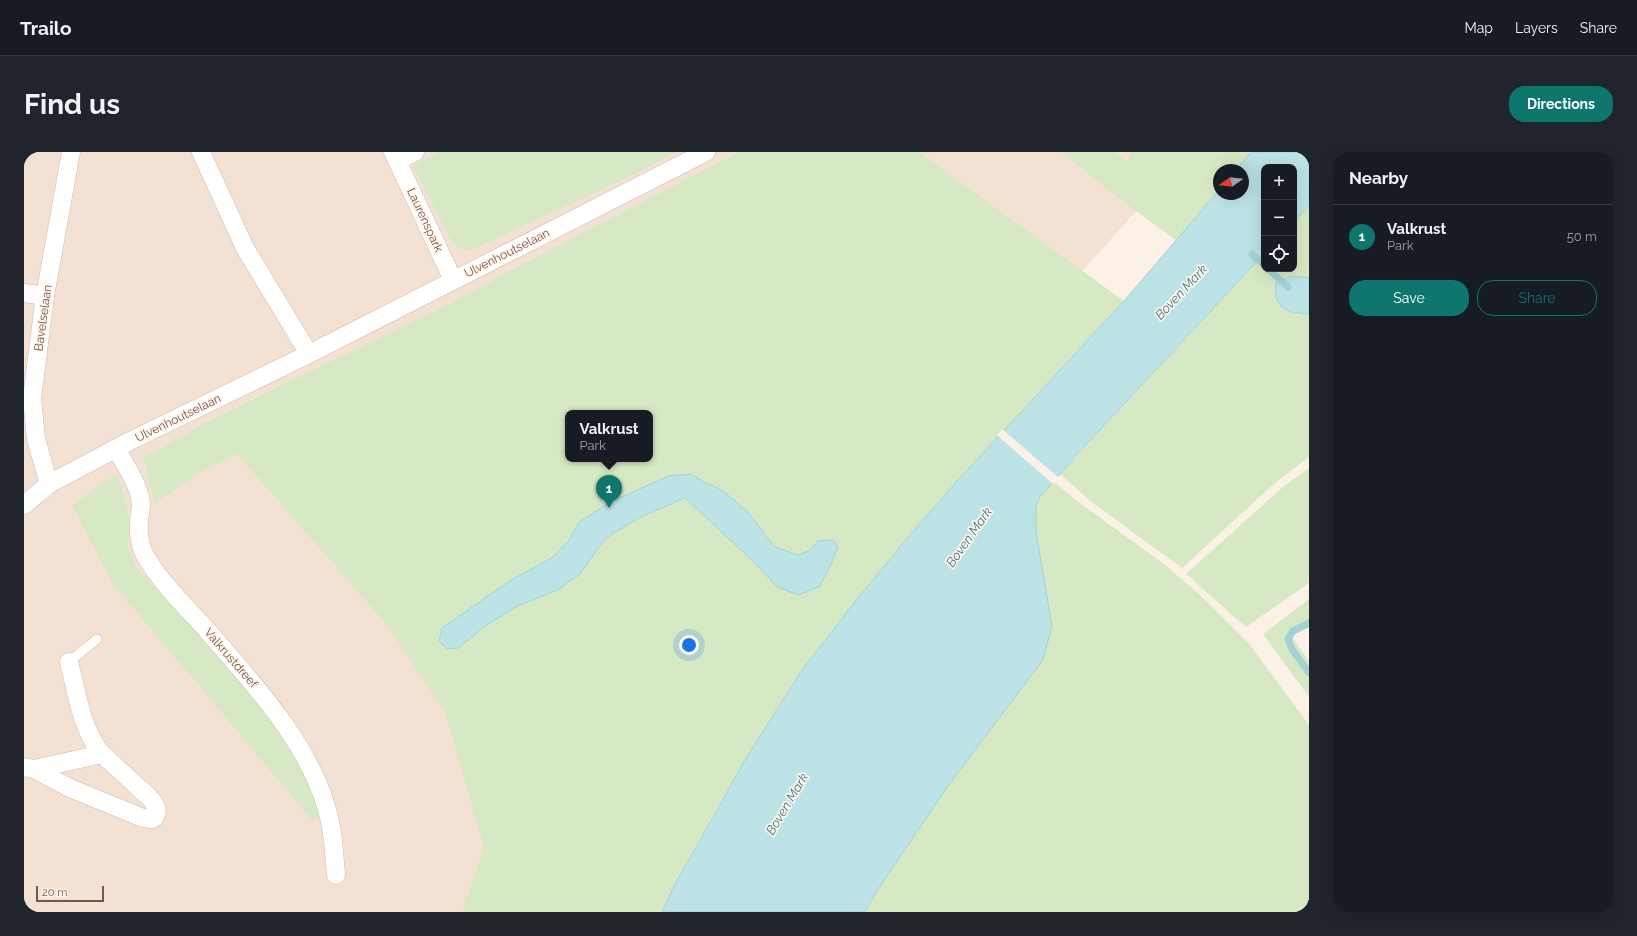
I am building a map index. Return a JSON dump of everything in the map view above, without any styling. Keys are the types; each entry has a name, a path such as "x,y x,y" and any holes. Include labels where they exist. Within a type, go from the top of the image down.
{"street":[{"name":"Bavelselaan","path":"49,484 36,439 32,398 45,296 71,152"},
{"path":"201,152 245,248 309,354"},
{"name":"Laurenspark","path":"415,152 395,156 453,280"},
{"name":"Ulvenhoutselaan","path":"24,505 49,484 116,448 309,354 706,152"},
{"path":"24,293 45,296"},
{"name":"Valkrustdreef","path":"116,448 131,476 141,504 138,523 144,555 164,582 249,678 279,716 313,774 327,807 336,875"},
{"path":"29,768 70,788 143,818 155,818 157,810 156,806 150,798 102,754 95,745 81,715 69,662"},
{"path":"29,768 102,754"}],"lane":[{"path":"69,662 97,639"}],"shaded area":[{"path":"24,152 1189,152 971,395 631,912 24,912"}],"green space":[{"path":"440,152 675,152 639,172 474,249 466,250 455,245 450,239 413,166"},
{"path":"739,152 919,152 1124,301 959,480 879,572 804,668 789,689 725,795 662,912 462,912 484,847 445,712 387,625 237,454 197,474 154,504 147,468 142,459 211,420 448,304"},
{"path":"1062,152 1116,152 1127,162 1132,152 1251,152 1241,164 1213,164 1213,197 1177,241 1114,195"},
{"path":"1309,206 1309,278 1291,276 1276,283 1297,315 1309,314 1309,457 1276,482 1182,568 1093,503 1060,474 1261,257 1261,272 1297,272 1297,219"},
{"path":"1309,468 1309,583 1246,627 1186,574 1284,486"},
{"path":"118,474 129,519 128,546 136,567 256,698 306,772 323,817 312,820 113,584 72,505 98,486"},
{"path":"1053,481 1073,498 1164,564 1200,595 1250,645 1309,725 1309,912 865,912 879,888 948,786 1043,660 1035,519 1040,498"},
{"path":"1309,599 1309,624 1289,633 1309,661 1309,697 1263,634"}],"water":[{"name":"Boven Mark","path":"1251,152 1309,152 1309,206 1297,219 1297,164 1261,164 1261,257 1073,459 1040,497 1036,507 1036,532 1052,626 1043,660 948,786 879,888 865,912 662,912 674,886 746,758 802,670 857,599 909,536 957,481 1124,301 1213,197 1213,200 1249,200 1249,164 1241,164"},
{"path":"1291,276 1309,278 1309,314 1288,311 1279,304 1275,291 1276,283"},
{"path":"692,474 702,481 722,490 748,512 774,546 797,555 809,551 818,541 833,540 838,547 831,565 819,587 798,595 777,587 756,564 685,498 641,517 617,531 605,539 580,574 557,590 516,607 487,625 458,648 447,649 439,641 442,628 511,580 553,557 569,540 579,522 609,503 668,476"}],"pier":[{"path":"1002,429 1059,478 1053,484 997,435"}],"waterway":[{"path":"1252,254 1261,262"},
{"path":"1271,272 1288,287"},
{"path":"1309,623 1293,631 1288,639 1292,649 1309,673"}],"place":[{"name":"Valkrust","path":"609,508"}]}
